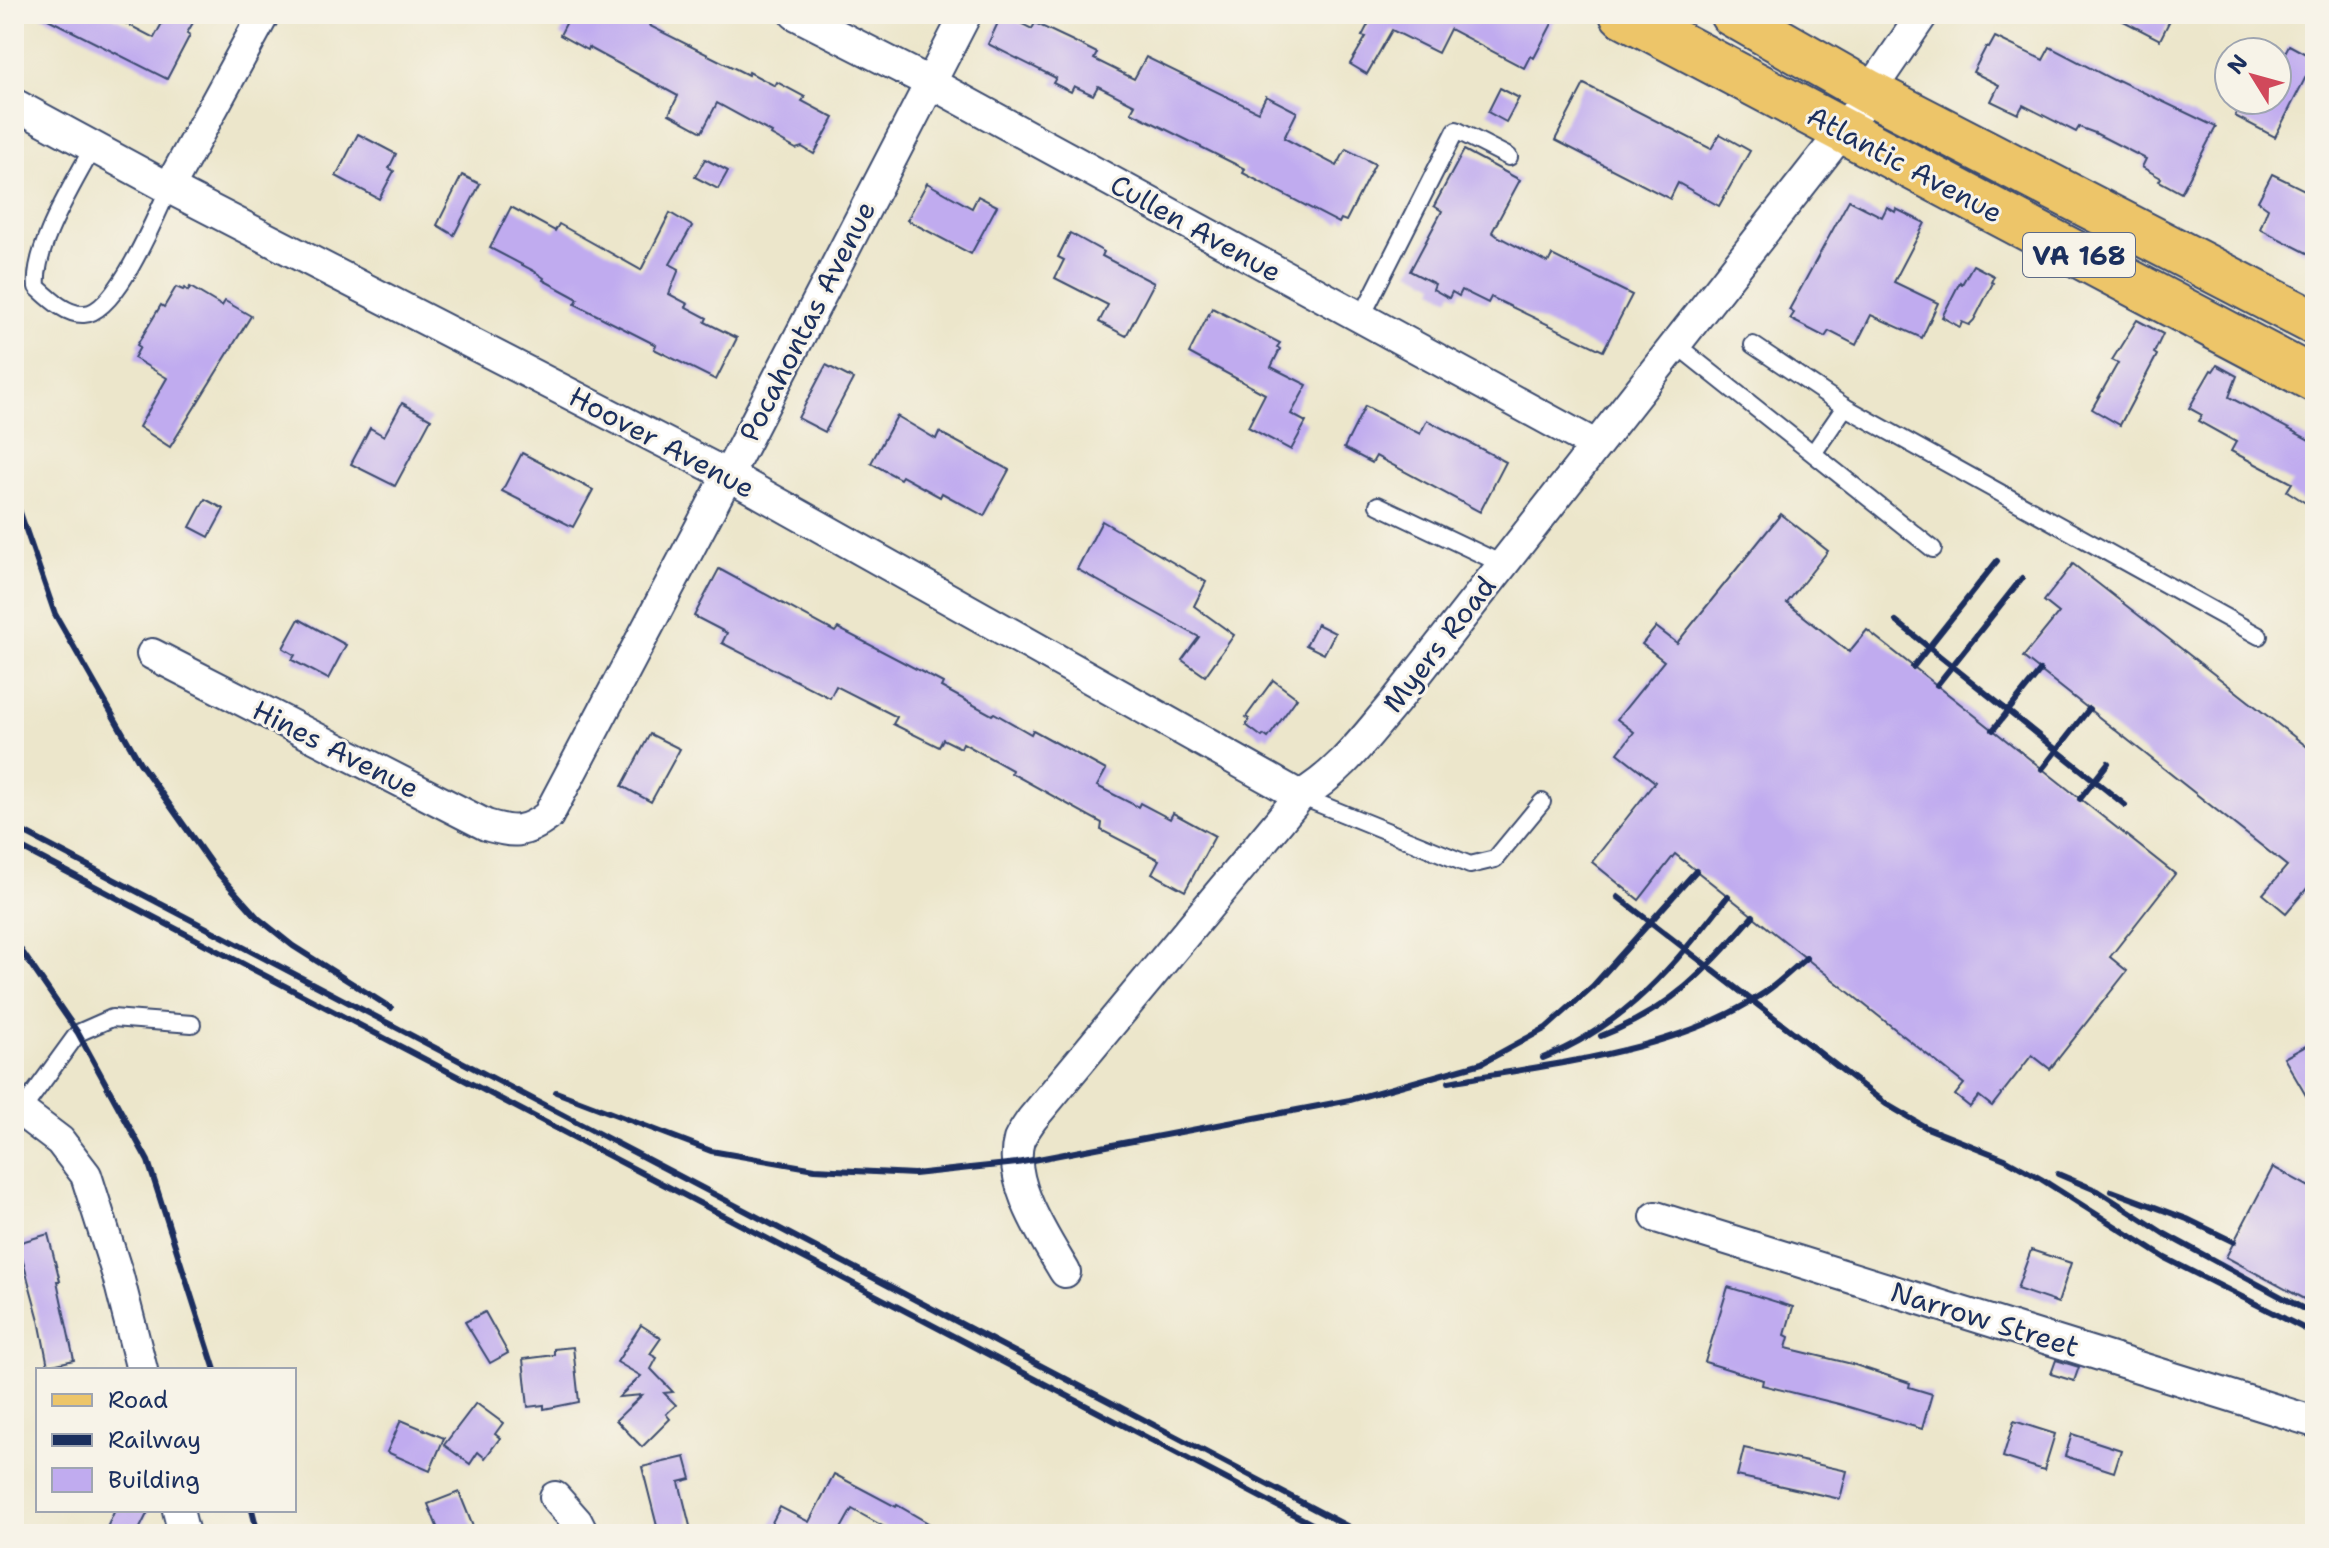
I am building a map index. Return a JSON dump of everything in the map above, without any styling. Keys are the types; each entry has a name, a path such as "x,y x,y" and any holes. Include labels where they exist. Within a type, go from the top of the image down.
{"main road":[{"name":"Atlantic Avenue","path":"1622,14 2315,380"},
{"name":"Atlantic Avenue","path":"1732,14 1869,92 2315,323"}],"street":[{"path":"169,188 264,14"},
{"name":"Cullen Avenue","path":"795,14 929,82 1595,445"},
{"name":"Pocahontas Avenue","path":"524,831 548,816 564,789 966,14"},
{"name":"Myers Road","path":"1065,1272 1036,1224 1021,1183 1017,1163 1019,1140 1032,1119 1300,796 1339,768 1395,702 1843,131 1923,14"},
{"name":"Hoover Avenue","path":"14,104 169,188 728,475 1300,796"},
{"name":"Hines Avenue","path":"152,654 486,825 508,832 524,831"},
{"path":"18,1108 60,1141 86,1175 118,1276 141,1368"},
{"name":"Narrow Street","path":"1656,1217 2315,1422"},
{"path":"555,1497 577,1522 583,1534"},
{"path":"178,1512 184,1534"}],"lane":[{"path":"1361,318 1456,130 1509,157"},
{"path":"93,147 45,242 35,271 37,287 56,305 84,314 99,309 131,264 169,188"},
{"path":"1674,343 1933,549"},
{"path":"1753,345 1845,407 2259,636"},
{"path":"1814,452 1845,407"},
{"path":"1378,505 1502,564"},
{"path":"1300,796 1470,865 1495,859 1542,802"},
{"path":"18,1108 78,1033 112,1018 192,1024"}],"building":[{"path":"38,14 108,14 154,38 167,14 198,14 167,79"},
{"path":"571,14 639,14 653,22 650,26 748,75 749,72 775,86 777,82 805,97 802,101 834,118 814,154 802,147 796,149 717,103 702,132 669,114 678,96 560,35"},
{"path":"1002,14 1032,29 1035,23 1073,41 1097,53 1094,59 1134,79 1146,57 1258,112 1266,96 1297,112 1284,138 1337,166 1346,149 1375,164 1346,221 1341,219 1339,223 1243,173 1245,169 1131,112 1135,105 1098,86 1093,95 1074,86 1071,92 1053,83 1056,78 988,44"},
{"path":"1361,14 1557,14 1534,58 1530,56 1524,68 1450,29 1438,53 1392,30 1367,74 1350,64 1366,37 1362,36 1371,19"},
{"path":"2110,14 2173,14 2160,40"},
{"path":"1995,37 2043,60 2050,47 2117,82 2216,127 2181,193 2142,167 2146,159 2095,133 2079,127 2076,132 2023,105 2018,114 1991,101 1999,85 1973,72"},
{"path":"2293,47 2315,59 2293,102"},
{"path":"1584,84 1711,149 1720,134 1750,151 1719,206 1678,183 1670,199 1555,140"},
{"path":"1500,88 1519,98 1506,122 1488,112"},
{"path":"2235,116 2286,116 2275,137"},
{"path":"358,134 396,154 389,168 394,171 379,199 336,176"},
{"path":"1464,150 1520,180 1492,232 1548,263 1552,255 1632,295 1603,351 1491,297 1488,303 1462,290 1459,296 1452,292 1449,298 1433,289 1435,284 1410,271 1442,211 1434,206"},
{"path":"705,159 728,171 718,189 695,177"},
{"path":"2272,174 2315,195 2315,257 2260,229 2268,208 2258,201"},
{"path":"462,175 480,184 454,235 437,225"},
{"path":"927,183 972,208 978,196 997,206 971,254 907,220"},
{"path":"1849,200 1882,217 1887,207 1925,223 1894,282 1938,303 1922,338 1871,315 1856,345 1829,331 1825,337 1790,319 1794,313 1789,310"},
{"path":"511,207 555,231 559,224 641,270 670,213 692,226 670,264 679,269 669,294 707,318 705,322 737,338 716,380 575,304 578,299 490,248"},
{"path":"1070,233 1104,252 1102,256 1154,283 1126,336 1099,322 1108,305 1055,278 1064,260 1058,257"},
{"path":"1973,265 1994,276 1993,283 1974,320 1969,325 1962,322 1960,327 1942,317 1960,282 1962,284"},
{"path":"176,287 188,291 190,287 222,306 225,301 251,316 170,447 139,427 167,378 134,358 140,347 137,345 161,305 164,307"},
{"path":"1212,308 1280,343 1271,367 1307,385 1291,414 1306,422 1291,450 1248,427 1265,394 1189,353"},
{"path":"2137,320 2163,334 2154,353 2157,355 2120,425 2092,409 2118,363 2112,360"},
{"path":"826,365 853,379 825,432 798,418"},
{"path":"2217,365 2237,376 2229,397 2315,443 2315,509 2287,491 2292,483 2231,451 2236,442 2198,421 2202,415 2189,408"},
{"path":"402,403 431,419 395,486 351,464 370,428 384,436"},
{"path":"1365,406 1420,434 1427,420 1506,462 1480,512 1376,456 1372,463 1344,448"},
{"path":"897,416 936,439 939,432 1009,470 984,516 942,493 940,497 871,463"},
{"path":"522,453 593,490 573,527 502,491"},
{"path":"205,499 224,509 209,537 190,527"},
{"path":"1781,514 1828,551 1787,603 1849,652 1867,630 2175,874 2110,957 2127,971 2050,1069 2032,1055 1992,1106 1979,1096 1970,1107 1955,1095 1964,1084 1675,854 1639,900 1592,862 1655,782 1618,753 1634,732 1617,719 1664,661 1642,644 1656,627 1677,643"},
{"path":"1102,521 1206,582 1194,606 1234,635 1205,676 1182,660 1199,637 1077,569"},
{"path":"2073,564 2315,753 2315,879 2286,913 2263,894 2287,866 2023,657 2059,613 2044,601"},
{"path":"719,569 835,632 838,628 943,683 941,687 992,715 994,713 1031,734 1033,730 1106,770 1097,786 1170,819 1173,813 1215,836 1185,891 1152,873 1159,860 1101,830 1102,823 963,743 961,748 943,739 939,747 893,724 897,717 836,686 830,698 722,643 727,633 694,616"},
{"path":"299,619 346,645 328,679 292,660 295,655 283,648"},
{"path":"1317,624 1335,633 1324,654 1306,645"},
{"path":"1273,680 1297,698 1268,738 1246,725 1249,719 1246,717"},
{"path":"650,734 680,749 651,802 622,786"},
{"path":"2315,1041 2315,1111 2284,1058"},
{"path":"2273,1167 2315,1190 2315,1305 2226,1257"},
{"path":"48,1234 74,1360 48,1366 18,1243"},
{"path":"2031,1250 2071,1263 2058,1303 2017,1289"},
{"path":"1728,1287 1793,1307 1785,1335 1789,1337 1786,1348 1852,1364 1910,1383 1909,1387 1932,1394 1922,1429 1762,1385 1763,1380 1705,1362"},
{"path":"485,1312 508,1353 490,1363 465,1322"},
{"path":"641,1325 661,1338 650,1354 657,1358 651,1369 673,1392 664,1393 676,1405 666,1414 670,1419 642,1447 616,1420 642,1395 619,1397 641,1376 617,1362"},
{"path":"573,1347 579,1402 544,1409 544,1405 528,1407 523,1359 554,1355 554,1349"},
{"path":"2056,1360 2079,1367 2074,1381 2051,1374"},
{"path":"476,1403 503,1423 495,1434 500,1438 485,1458 478,1452 470,1464 444,1445"},
{"path":"401,1420 444,1438 430,1471 387,1452"},
{"path":"2014,1421 2055,1434 2044,1470 2003,1457"},
{"path":"2072,1434 2121,1450 2114,1472 2065,1456"},
{"path":"1744,1448 1847,1471 1840,1499 1737,1476"},
{"path":"685,1457 691,1479 679,1482 692,1534 659,1534 642,1467"},
{"path":"834,1474 947,1534 897,1534 852,1509 838,1534 766,1534 780,1507 809,1522"},
{"path":"459,1492 476,1534 440,1534 428,1504"},
{"path":"114,1512 148,1512 137,1534 104,1534"}],"railway":[{"path":"14,495 55,614 140,763 217,872 258,918 293,946 391,1008"},
{"path":"1913,667 1997,561"},
{"path":"1937,685 2022,578"},
{"path":"1896,621 2125,805"},
{"path":"1993,730 2040,671"},
{"path":"2042,769 2089,709"},
{"path":"2080,799 2108,763"},
{"path":"14,827 1362,1534"},
{"path":"14,844 1331,1534"},
{"path":"556,1092 711,1151 815,1169 914,1174 1017,1163 1350,1100 1482,1063 1546,1028 1593,986 1696,871"},
{"path":"1543,1058 1573,1044 1625,1010 1668,969 1728,896"},
{"path":"1618,897 1886,1104 1927,1128 2005,1159 2165,1258 2315,1334"},
{"path":"1601,1036 1648,1014 1667,1001 1703,971 1753,916"},
{"path":"14,940 78,1033 148,1161 214,1368"},
{"path":"1449,1082 1612,1053 1693,1029 1730,1013 1764,993 1806,958"},
{"path":"2058,1174 2098,1191 2163,1233 2315,1315"},
{"path":"2112,1191 2187,1219 2234,1242"},
{"path":"252,1512 258,1534"}]}
